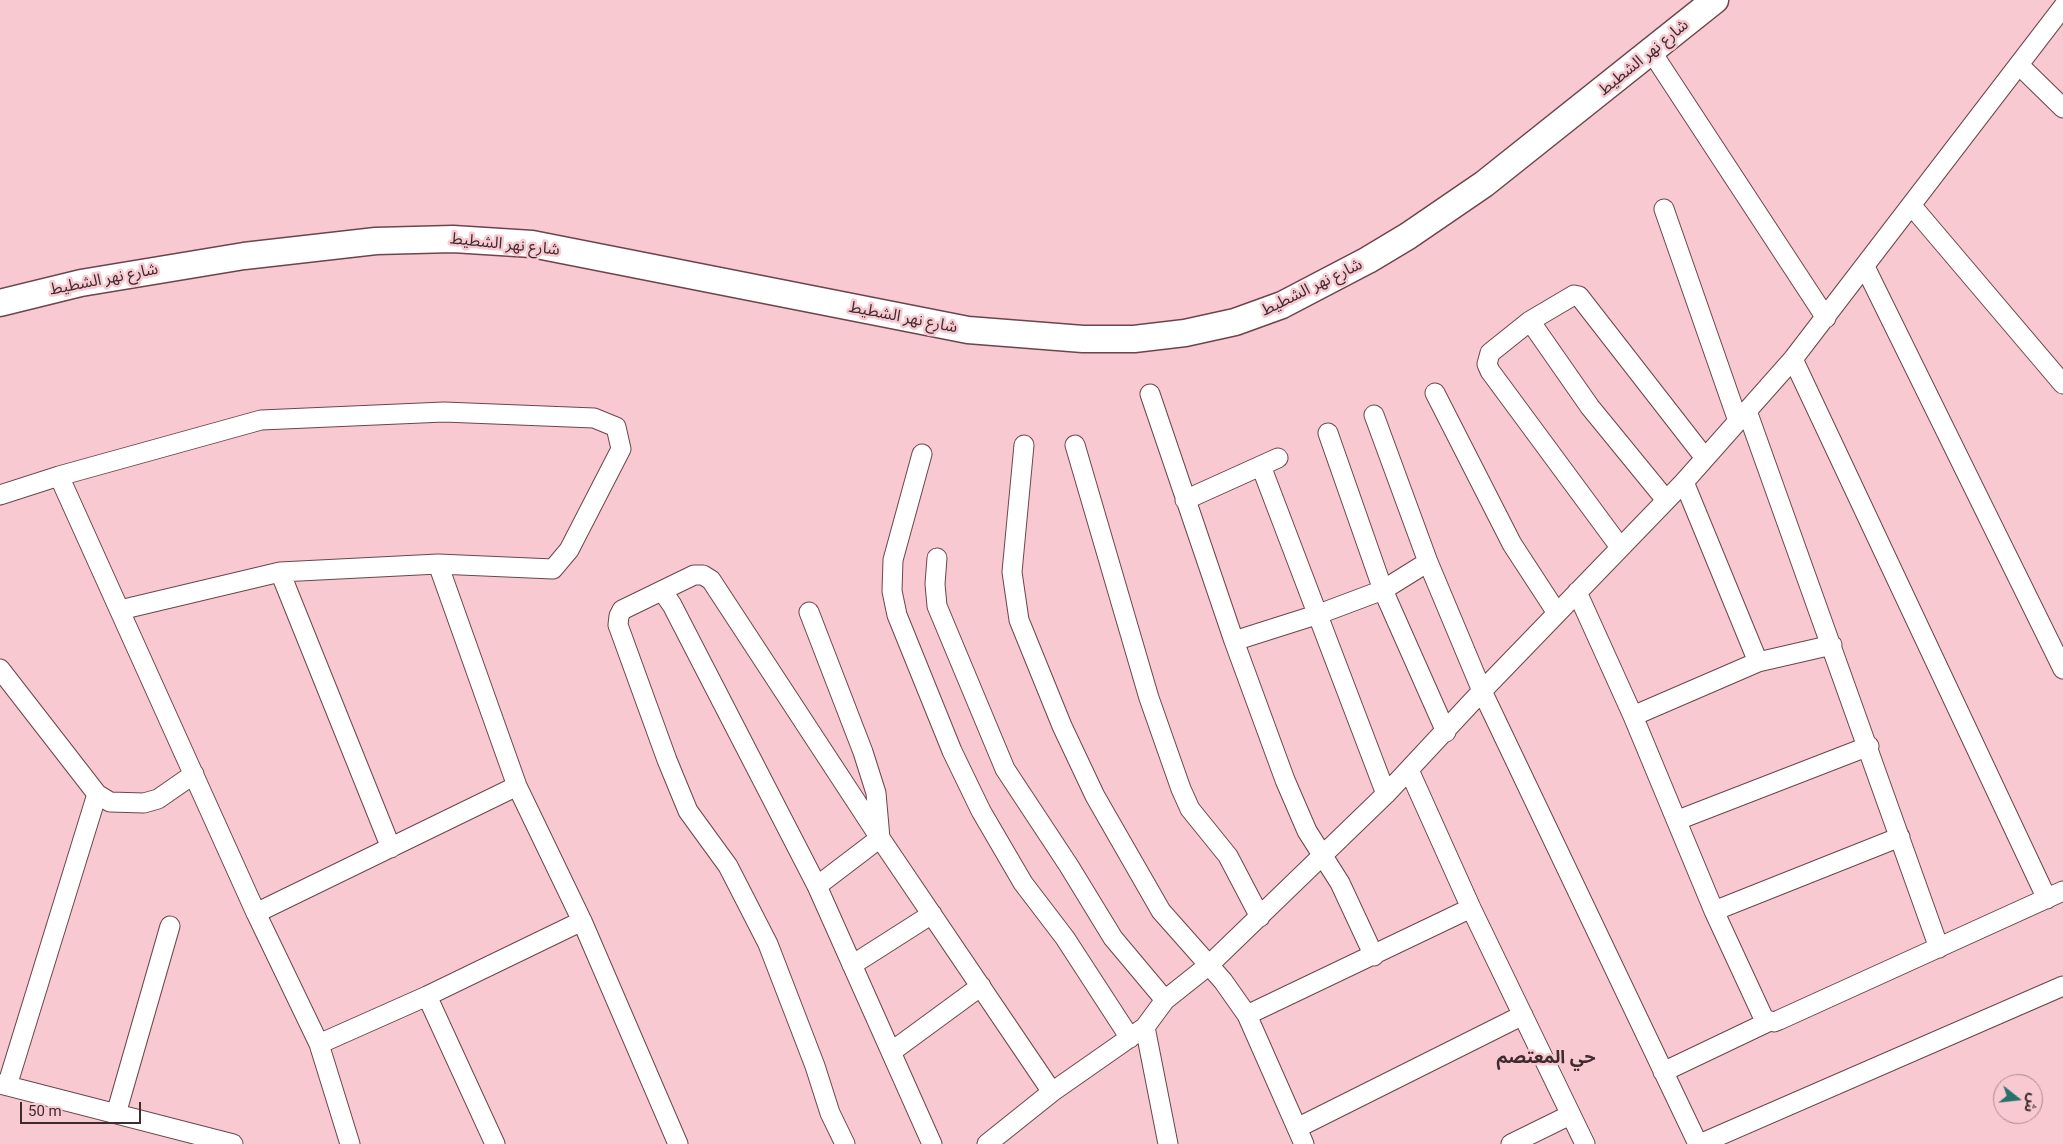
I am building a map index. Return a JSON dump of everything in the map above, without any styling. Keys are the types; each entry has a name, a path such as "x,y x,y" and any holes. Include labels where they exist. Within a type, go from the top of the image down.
{"main road":[{"name":"شارع نهر الشطيط","path":"0,303 90,281 244,256 376,241 453,239 532,244 968,330 1083,340 1134,339 1185,333 1234,322 1282,305 1368,260 1408,236 1484,184 1715,0"}],"street":[{"path":"987,1144 1052,1092 1145,1027 1165,1000 1209,966 1386,794 1446,732 1482,691 1684,482 1793,360 2063,7"},
{"path":"1652,51 1826,318"},
{"path":"2019,65 2063,108"},
{"path":"1910,205 2063,384"},
{"path":"1664,209 1832,645 1939,948"},
{"path":"1865,267 2057,645 2063,669"},
{"path":"1620,547 1487,364 1490,353 1530,320 1574,295 1579,296 1705,458"},
{"path":"1530,320 1590,408 1666,500"},
{"path":"1663,1072 1770,1022 1779,1020 2055,895 1793,360"},
{"path":"1435,393 1512,544 1557,613"},
{"path":"1150,394 1234,641 1285,780 1307,831 1340,883 1374,956"},
{"path":"0,495 59,476 261,420 444,412 594,418 616,427 620,449 569,550 553,569 438,564 280,572 120,610"},
{"path":"1374,415 1428,562 1482,691 1699,1144 2063,986"},
{"path":"1328,434 1383,590 1446,732"},
{"path":"1024,445 1012,572 1019,620 1062,726 1095,796 1161,911 1209,966 1247,1016 1301,1136 1523,1015"},
{"path":"1075,445 1149,698 1180,789 1195,816 1228,856 1260,917"},
{"path":"922,454 893,560 892,591 897,615 952,751 980,811 1024,883 1065,938 1130,1038"},
{"path":"1185,500 1278,458"},
{"path":"1261,466 1386,794"},
{"path":"59,476 256,913 318,1044 350,1144"},
{"path":"1684,482 1758,662"},
{"path":"937,558 935,584 937,606 1005,769 1070,866 1113,938 1165,1000"},
{"path":"1234,641 1318,614 1383,590 1428,562"},
{"path":"438,564 517,786 582,921 678,1144"},
{"path":"280,572 391,848"},
{"path":"845,1144 830,1113 815,1066 768,944 728,866 688,811 667,760 618,625 622,610 663,592 694,575 704,575 711,580 880,838 1052,1092"},
{"path":"663,592 672,605 817,886 932,1144"},
{"path":"1577,592 1678,820 1714,911 1760,1012 1770,1022"},
{"path":"809,612 876,793 880,838"},
{"path":"1633,716 1758,662 1832,645"},
{"path":"2,679 97,794 110,802 144,803 158,799 194,774"},
{"path":"1678,820 1868,746"},
{"path":"1409,770 1471,908 1585,1144"},
{"path":"256,913 517,786"},
{"path":"97,794 3,1085 233,1144"},
{"path":"1714,911 1900,837"},
{"path":"817,886 880,838"},
{"path":"1247,1016 1471,908"},
{"path":"852,965 932,914"},
{"path":"318,1044 427,996 582,921"},
{"path":"116,1114 170,926"},
{"path":"891,1052 981,986"},
{"path":"427,996 495,1144"},
{"path":"1145,1027 1168,1144"},
{"path":"1511,1144 1570,1114"}],"district":[{"name":"حي المعتصم","path":"1546,1058"}]}
